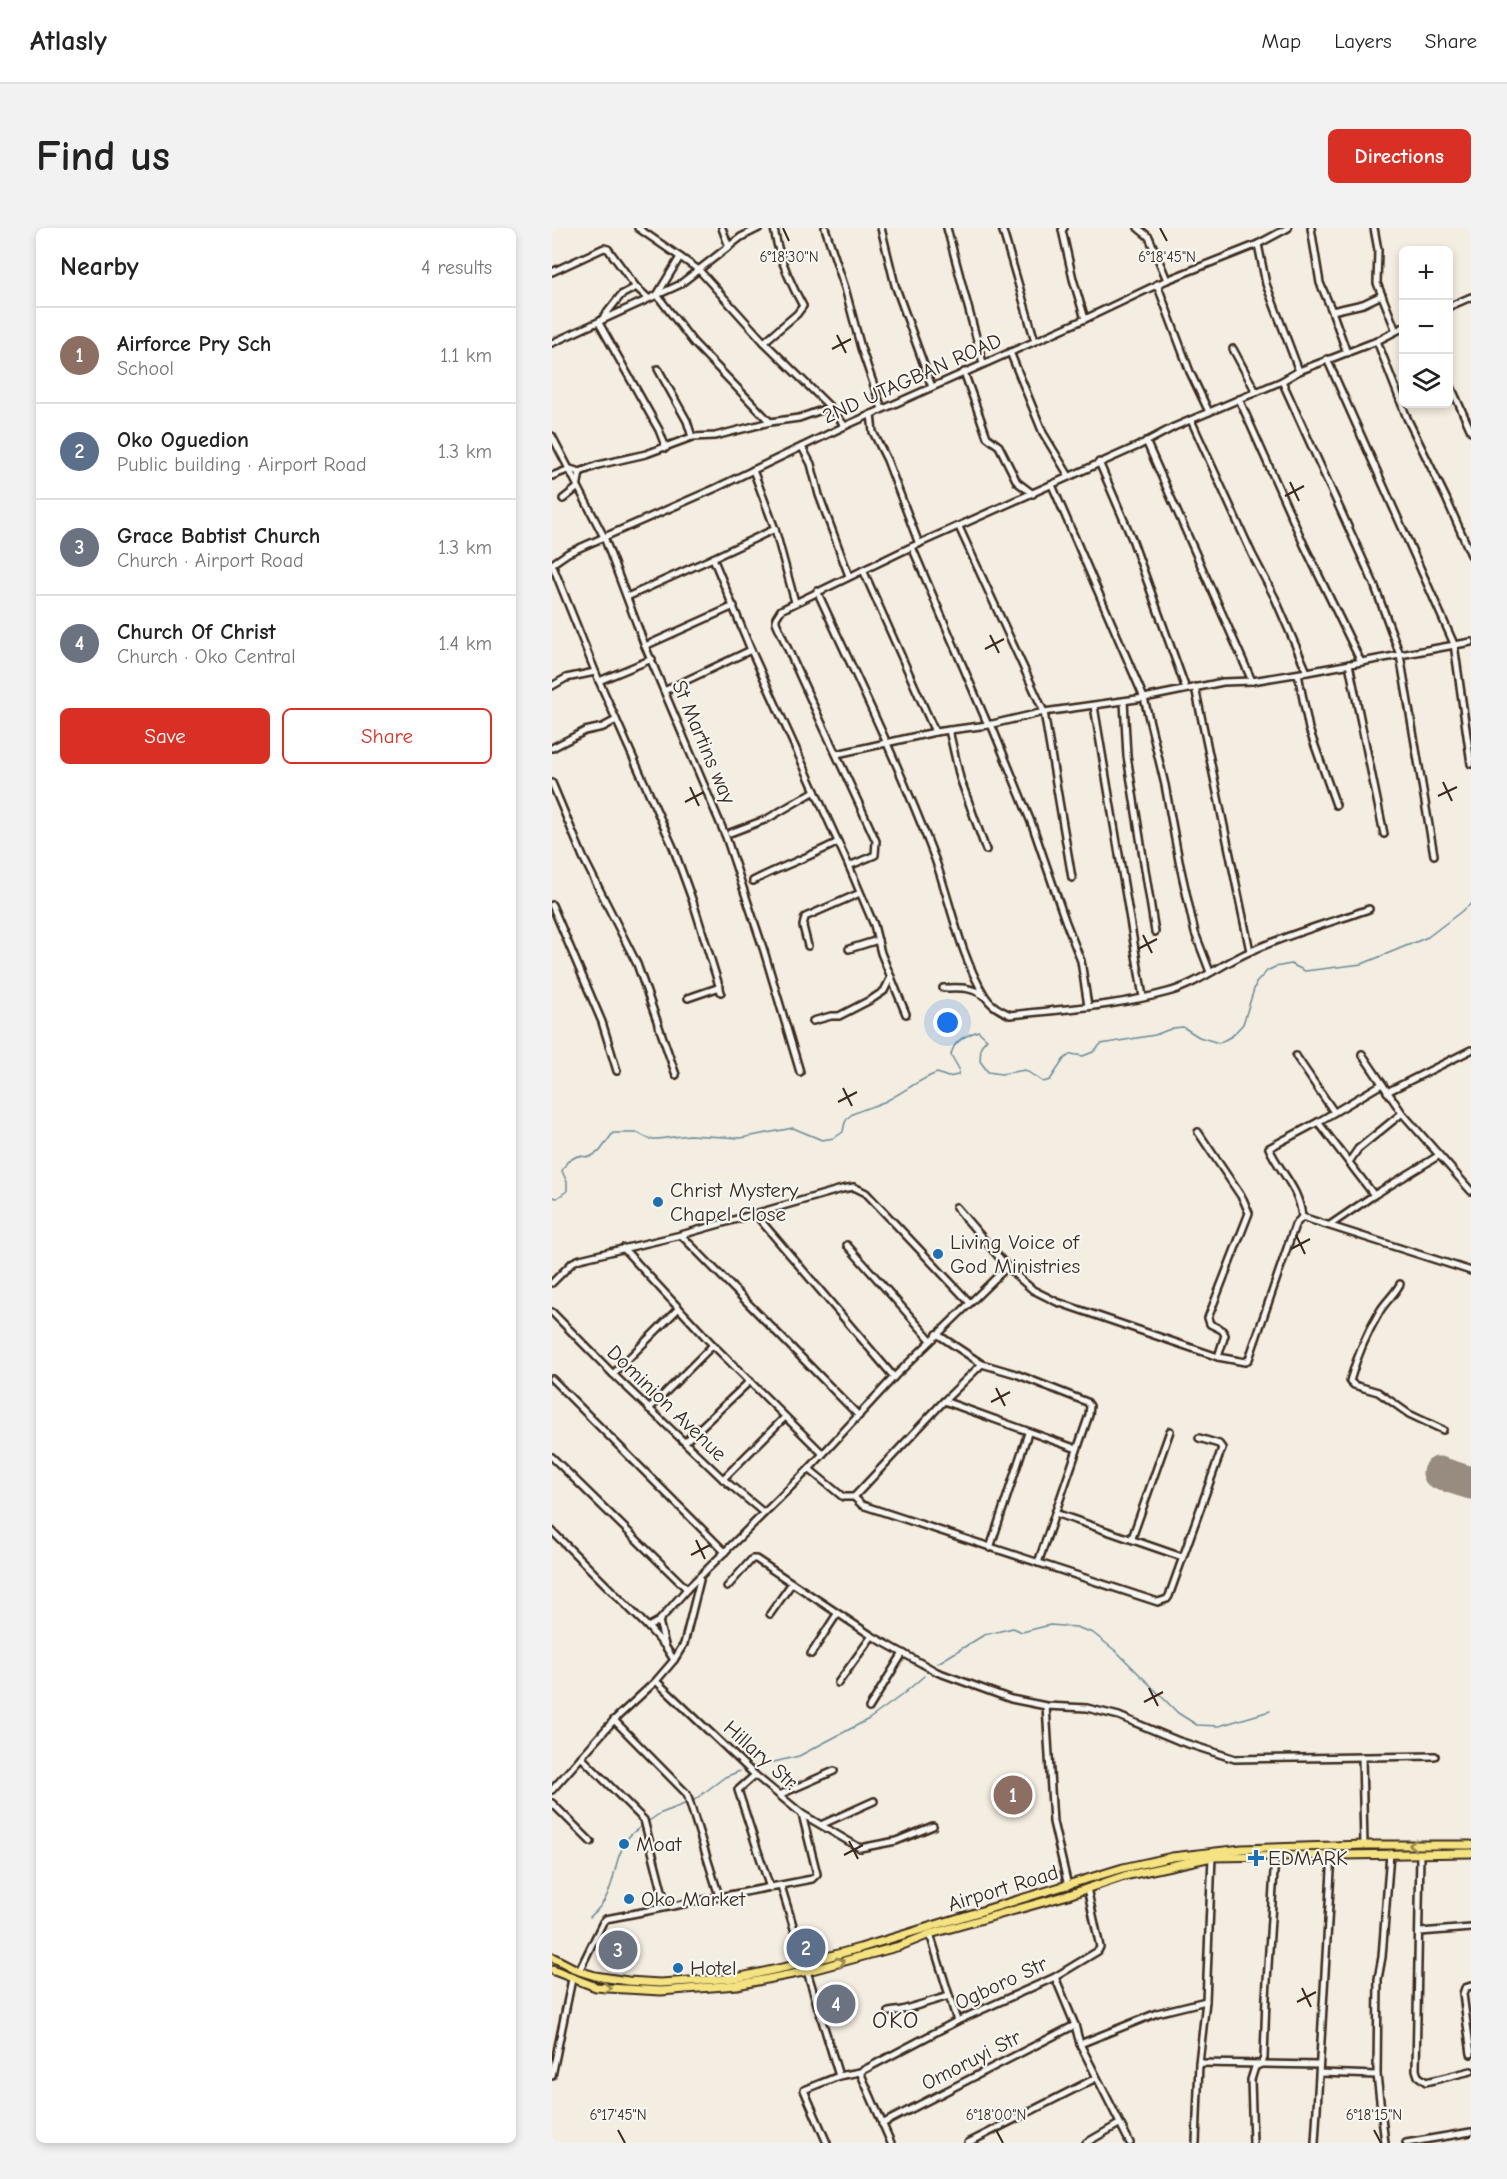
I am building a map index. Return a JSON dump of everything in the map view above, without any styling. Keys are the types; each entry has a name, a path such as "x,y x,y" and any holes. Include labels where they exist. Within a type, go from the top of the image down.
{"main road":[{"name":"Airport Road","path":"552,1957 579,1971 628,1981 660,1983 736,1978 805,1964 1139,1864 1242,1849 1364,1845 1471,1845"},
{"name":"Airport Road","path":"552,1970 596,1987 661,1991 737,1985 808,1971 900,1946 930,1934 1133,1873 1212,1857 1471,1853"}],"street":[{"path":"638,228 699,270 764,342 830,407 845,426"},
{"path":"722,228 729,246"},
{"path":"552,344 679,285 741,237 759,228"},
{"path":"764,342 798,314 803,306 787,275 777,246 774,228"},
{"path":"825,228 882,409"},
{"path":"881,228 895,285 932,387"},
{"path":"947,228 983,363"},
{"path":"1002,228 1035,341"},
{"path":"1054,228 1063,229 1073,279 1085,319"},
{"path":"1138,228 1149,237 1167,280"},
{"name":"2ND UTAGBAN ROAD","path":"552,564 568,553 871,414 1085,319 1157,284 1258,244 1288,228"},
{"path":"1311,228 1320,283 1347,353"},
{"path":"1374,228 1378,250 1376,275 1396,330"},
{"path":"1258,244 1266,284 1299,371"},
{"path":"552,272 604,248 608,249 636,287 648,298"},
{"path":"657,295 680,257"},
{"path":"1157,284 1190,372 1209,412"},
{"path":"599,323 621,295 636,287"},
{"path":"657,295 693,342 770,422"},
{"path":"1332,311 1363,304 1382,295"},
{"path":"1453,305 1469,298 1471,306"},
{"path":"599,323 659,430 666,448"},
{"path":"849,866 875,855 876,842 776,622 781,610 849,576 1191,420 1282,381 1326,359 1377,341 1399,329"},
{"path":"1377,341 1407,418 1471,555"},
{"path":"1233,349 1256,392"},
{"path":"1010,352 1043,433 1069,476"},
{"path":"1326,359 1454,644 1471,764"},
{"path":"658,369 687,421 692,437"},
{"path":"964,372 987,437 999,446 1017,482 1033,494"},
{"path":"1282,381 1374,584 1400,655 1434,855"},
{"path":"1453,389 1471,431"},
{"path":"1239,399 1305,547 1361,662"},
{"path":"552,476 570,469 580,472 598,465 666,448 692,437 715,436 770,422 799,418 830,407"},
{"path":"871,414 874,424 873,432 887,460 919,544"},
{"path":"1191,420 1308,672"},
{"name":"St Martins way","path":"552,436 604,537 645,646 726,837 764,951 800,1072"},
{"path":"1146,441 1252,681"},
{"path":"802,447 811,464 819,495 849,576"},
{"path":"1099,462 1132,539 1186,689"},
{"path":"753,470 775,529 795,602"},
{"path":"562,499 566,494 574,491 580,472"},
{"path":"1052,485 1144,698 1165,785 1195,933 1210,972"},
{"path":"959,527 1044,712 1072,878"},
{"path":"627,597 775,529"},
{"path":"912,547 1033,827 1081,961 1088,1006"},
{"path":"713,558 751,650 849,866 906,1014"},
{"path":"552,564 595,672 677,858 693,902 720,989 688,998"},
{"path":"863,570 935,732"},
{"path":"817,591 888,742 935,860 965,950 986,998"},
{"path":"645,646 734,606"},
{"path":"837,754 935,732 989,724 1044,712 1144,698 1223,682 1252,681 1298,674 1471,642"},
{"path":"664,691 751,650"},
{"path":"599,681 652,659"},
{"path":"1349,664 1384,834"},
{"path":"552,686 566,678 595,672"},
{"path":"1298,674 1309,729 1336,805"},
{"path":"1195,687 1250,951"},
{"path":"1124,701 1127,756 1155,932"},
{"path":"1094,706 1143,997"},
{"path":"552,748 616,720"},
{"path":"949,730 960,778 986,850"},
{"path":"552,783 582,857 638,964 676,1075"},
{"path":"730,833 767,819 815,791"},
{"path":"753,881 772,871 815,855 838,842"},
{"path":"808,946 804,926 805,917 844,898 860,893"},
{"path":"552,905 602,1022 617,1071"},
{"path":"943,988 975,990 997,1009 1010,1015 1143,997 1190,985 1250,951 1369,909"},
{"path":"849,949 878,940"},
{"path":"813,1021 839,1016 872,999 884,991 891,977"},
{"path":"1387,1092 1471,1050"},
{"path":"1362,1054 1387,1092 1438,1156 1471,1191"},
{"path":"1296,1056 1334,1113"},
{"path":"956,1208 1007,1267 1033,1290 1057,1302 1218,1357 1242,1362 1249,1359 1295,1225 1302,1217 1294,1188 1269,1148 1382,1084"},
{"path":"1349,1162 1358,1149 1401,1114"},
{"path":"1318,1122 1374,1195"},
{"path":"1198,1132 1243,1199 1249,1213 1208,1318 1210,1324 1222,1330 1226,1335 1218,1357"},
{"path":"1330,1225 1438,1156"},
{"path":"552,1283 573,1262 854,1187 860,1189 970,1303"},
{"path":"756,1215 894,1377"},
{"path":"1302,1217 1471,1271"},
{"path":"681,1235 859,1416"},
{"path":"848,1245 931,1340"},
{"path":"623,1248 713,1345 822,1453"},
{"path":"648,1627 659,1621 687,1589 809,1468 894,1377 1007,1267"},
{"path":"1400,1284 1380,1310 1356,1359 1350,1381 1354,1385 1378,1392 1409,1414 1443,1430"},
{"path":"613,1374 679,1308"},
{"name":"Dominion Avenue","path":"552,1312 723,1479 764,1513"},
{"path":"937,1334 982,1364 1016,1374 1087,1402 1090,1407 1038,1563"},
{"path":"649,1408 713,1345"},
{"path":"854,1497 982,1364"},
{"path":"552,1379 724,1552"},
{"path":"685,1442 750,1381"},
{"path":"944,1401 1077,1449"},
{"path":"723,1479 785,1417"},
{"path":"1132,1538 1170,1431"},
{"path":"990,1548 1028,1433"},
{"path":"809,1468 843,1497 854,1497 862,1505 1158,1602 1169,1596 1222,1448 1219,1444 1199,1438"},
{"path":"552,1457 687,1589"},
{"path":"1055,1513 1182,1557"},
{"path":"552,1530 648,1627 674,1660"},
{"path":"727,1587 752,1559 756,1558 837,1614 937,1672 1011,1699 1046,1706 1087,1708 1119,1716 1179,1741 1235,1759 1435,1756"},
{"path":"552,1790 614,1720 656,1682 674,1660 684,1644 700,1578"},
{"path":"771,1614 792,1583"},
{"path":"811,1654 837,1614"},
{"path":"659,1621 665,1646"},
{"path":"838,1683 872,1636"},
{"path":"869,1708 903,1653"},
{"name":"Hillary Str.","path":"656,1682 754,1775 802,1814 817,1875 812,1879 781,1886"},
{"path":"1046,1706 1053,1822 1068,1886"},
{"path":"614,1720 687,1794 719,1896"},
{"path":"581,1757 644,1820 666,1906"},
{"path":"1362,1758 1364,1845"},
{"path":"779,1795 834,1771"},
{"path":"754,1775 738,1790 770,1888"},
{"path":"823,1824 874,1801"},
{"path":"552,1803 591,1842"},
{"path":"802,1814 823,1824 860,1848 896,1841 933,1827"},
{"path":"1384,2143 1377,2075 1378,1979 1383,1948 1390,1853"},
{"path":"1315,2143 1332,1854"},
{"path":"1420,1854 1416,2070 1418,2076 1426,2082 1471,2071"},
{"path":"1253,2143 1251,2080 1255,2067 1261,2064 1264,2058 1275,1856"},
{"path":"1196,2143 1206,2001 1212,1857"},
{"path":"579,1971 606,1918 781,1886 839,2076"},
{"name":"Ogboro Str","path":"827,2143 804,2090 839,2076 860,2072 957,2021 1055,1977 1098,1951 1100,1947 1087,1888"},
{"path":"1420,1932 1471,1928"},
{"path":"930,1934 957,2021"},
{"path":"1055,1977 1075,2025 1080,2044 1130,2143"},
{"path":"552,2076 554,2052 572,1979"},
{"path":"1471,1986 1465,1988 1463,1994 1471,2054"},
{"path":"889,2012 949,1996"},
{"path":"1080,2044 1157,2013 1206,2001"},
{"name":"Omoruyi Str","path":"882,2124 1075,2025"},
{"path":"1200,2063 1318,2065"},
{"path":"860,2072 891,2143"},
{"path":"1320,2073 1377,2075"},
{"path":"968,2143 1096,2078"},
{"path":"1086,2143 1119,2124"},
{"path":"1406,2143 1471,2132"}],"waterway":[{"path":"552,1197 557,1198 567,1191 567,1182 562,1171 567,1162 577,1156 590,1157 600,1151 613,1133 638,1133 649,1139 689,1135 741,1138 793,1128 822,1140 834,1138 843,1132 846,1120 854,1113 886,1101 937,1073 948,1077 958,1075 959,1069 951,1055 952,1050 961,1039 978,1031 987,1039 981,1046 980,1061 988,1072 1001,1074 1025,1070 1043,1082 1050,1080 1064,1059 1071,1054 1083,1056 1093,1052 1101,1044 1155,1035 1173,1028 1183,1027 1199,1037 1219,1043 1232,1036 1243,1024 1256,983 1267,971 1291,964 1305,971 1362,964 1428,937 1471,904"},
{"path":"938,1663 984,1635 1013,1628 1022,1632 1050,1625 1076,1627 1093,1633 1117,1652 1178,1713 1197,1725 1219,1726 1270,1711"},
{"path":"753,1767 799,1756 869,1719 924,1676"},
{"path":"693,1801 725,1777 740,1771"},
{"path":"649,1821 659,1814 687,1803"},
{"path":"590,1917 606,1897 622,1848 629,1836 642,1826"}],"runway":[{"path":"1439,1473 1471,1483"}],"place":[{"name":"Christ Mystery Chapel Close","path":"658,1202"},
{"name":"Living Voice of God Ministries","path":"938,1254"},
{"name":"Airforce Pry Sch","path":"1013,1795"},
{"name":"Moat","path":"624,1844"},
{"name":"EDMARK","path":"1256,1858"},
{"name":"Oko Market","path":"629,1899"},
{"name":"Oko Oguedion","path":"806,1948"},
{"name":"Grace Babtist Church","path":"618,1950"},
{"name":"Hotel","path":"678,1968"},
{"name":"Church Of Christ","path":"836,2004"}],"district":[{"name":"OKO","path":"896,2020"}]}
